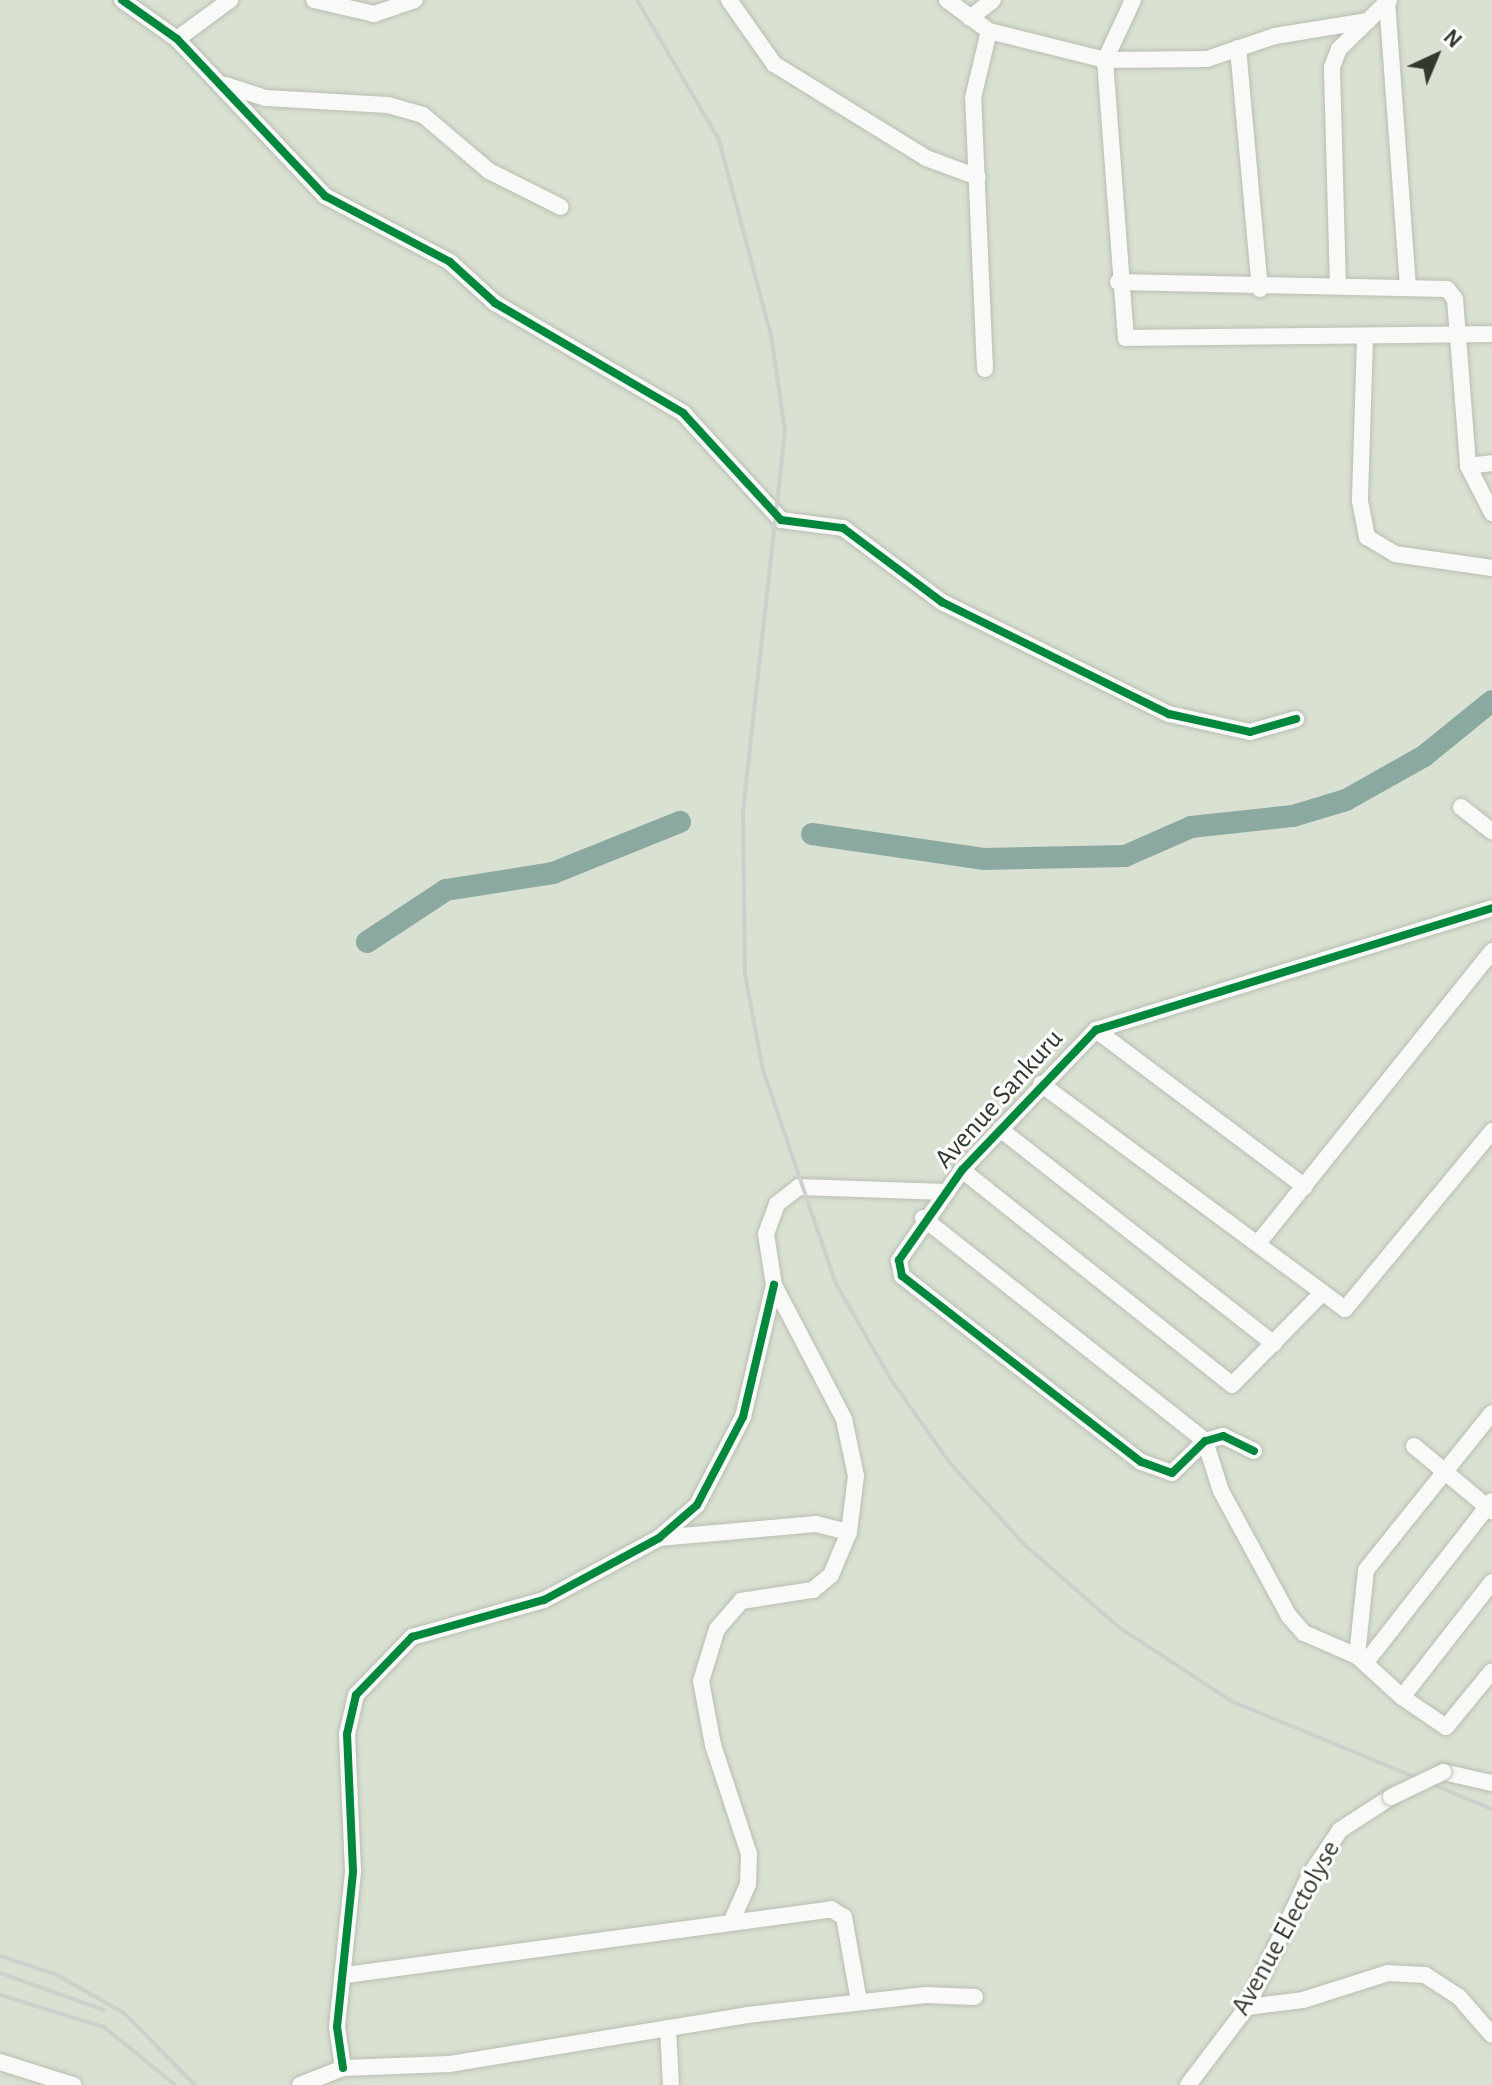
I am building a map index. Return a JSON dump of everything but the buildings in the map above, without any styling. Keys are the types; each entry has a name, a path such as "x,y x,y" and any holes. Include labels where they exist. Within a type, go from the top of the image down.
{"street":[{"path":"122,0 177,39 224,85 325,196 440,256 495,303 683,413 781,520 843,528 942,602 1169,714 1250,732 1296,719"},
{"path":"177,39 230,0"},
{"path":"314,0 374,14 415,0"},
{"path":"729,0 774,64 926,158 978,177"},
{"path":"947,0 989,31 1105,60 1168,63 1368,21"},
{"path":"970,18 993,0"},
{"path":"1133,0 1105,60 1118,282 1126,338 1458,339 1492,334"},
{"path":"1338,286 1332,67 1388,1"},
{"path":"1388,1 1408,284"},
{"path":"985,369 973,98 989,31"},
{"path":"1238,48 1260,289"},
{"path":"224,85 266,98 388,105 423,115 489,171 561,207"},
{"path":"1118,282 1260,289 1435,283 1455,299 1468,466 1492,513"},
{"path":"1365,339 1360,501 1367,537 1395,554 1492,568"},
{"path":"1468,466 1492,463"},
{"path":"1461,807 1492,831"},
{"name":"Avenue Sankuru","path":"1205,1441 1180,1467 1162,1473 902,1276 899,1260 923,1218 962,1170 1096,1030 1492,908"},
{"path":"1259,1242 1490,956"},
{"path":"1096,1030 1305,1187"},
{"path":"1041,1084 1259,1242 1322,1293 1349,1307 1492,1131"},
{"path":"1000,1129 1274,1344"},
{"path":"962,1170 1223,1381 1238,1382 1322,1293"},
{"path":"733,1918 748,1884 749,1854 713,1745 701,1681 717,1629 741,1601 813,1590 831,1575 849,1532 856,1476 844,1419 774,1285 766,1234 777,1204 799,1187 946,1192"},
{"path":"923,1218 1205,1441 1221,1491 1289,1616 1304,1633 1362,1659 1428,1719 1451,1725 1492,1671"},
{"path":"343,2068 337,2027 346,1975 353,1871 347,1734 356,1695 412,1637 544,1600 659,1538 697,1505 722,1467 743,1417 774,1285"},
{"path":"1362,1659 1366,1570 1492,1413"},
{"path":"1205,1441 1223,1436 1254,1451"},
{"path":"1362,1659 1490,1506 1443,1472 1414,1446"},
{"path":"659,1538 816,1524 849,1532"},
{"path":"1402,1697 1492,1582"},
{"name":"Avenue Electolyse","path":"1188,2085 1247,2007 1310,1875 1340,1830 1391,1797 1443,1772 1492,1783"},
{"path":"346,1975 733,1918 840,1911 859,2001"},
{"path":"1247,2007 1303,2000 1388,1973 1425,1975 1459,1997 1492,2035"},
{"path":"300,2085 343,2068 449,2064 859,2001 975,1997"},
{"path":"668,2028 671,2085"},
{"path":"0,2062 73,2085"}],"waterway":[{"path":"812,834 983,859 1125,856 1191,827 1293,816 1346,800 1424,756 1492,701"},
{"path":"367,942 446,890 553,873 680,822"}],"railway":[{"path":"637,0 719,140 771,335 785,431 743,812 745,974 763,1070 835,1282 890,1378 949,1462 1026,1546 1120,1628 1231,1701 1492,1809"},
{"path":"0,1956 57,1975 124,2013 195,2085"},
{"path":"0,1973 104,2010"},
{"path":"0,1995 104,2027 175,2085"}],"cycle path":[{"path":"122,0 177,39 325,196 450,262 495,303 683,413 781,520 843,528 942,602 1169,714 1250,732 1296,719"},
{"path":"1254,1451 1223,1436 1205,1441 1172,1473 1141,1462 902,1276 899,1260 962,1170 1096,1030 1492,908"},
{"path":"343,2068 337,2027 353,1871 347,1734 356,1695 412,1637 544,1600 659,1538 697,1505 743,1417 774,1285"}]}
